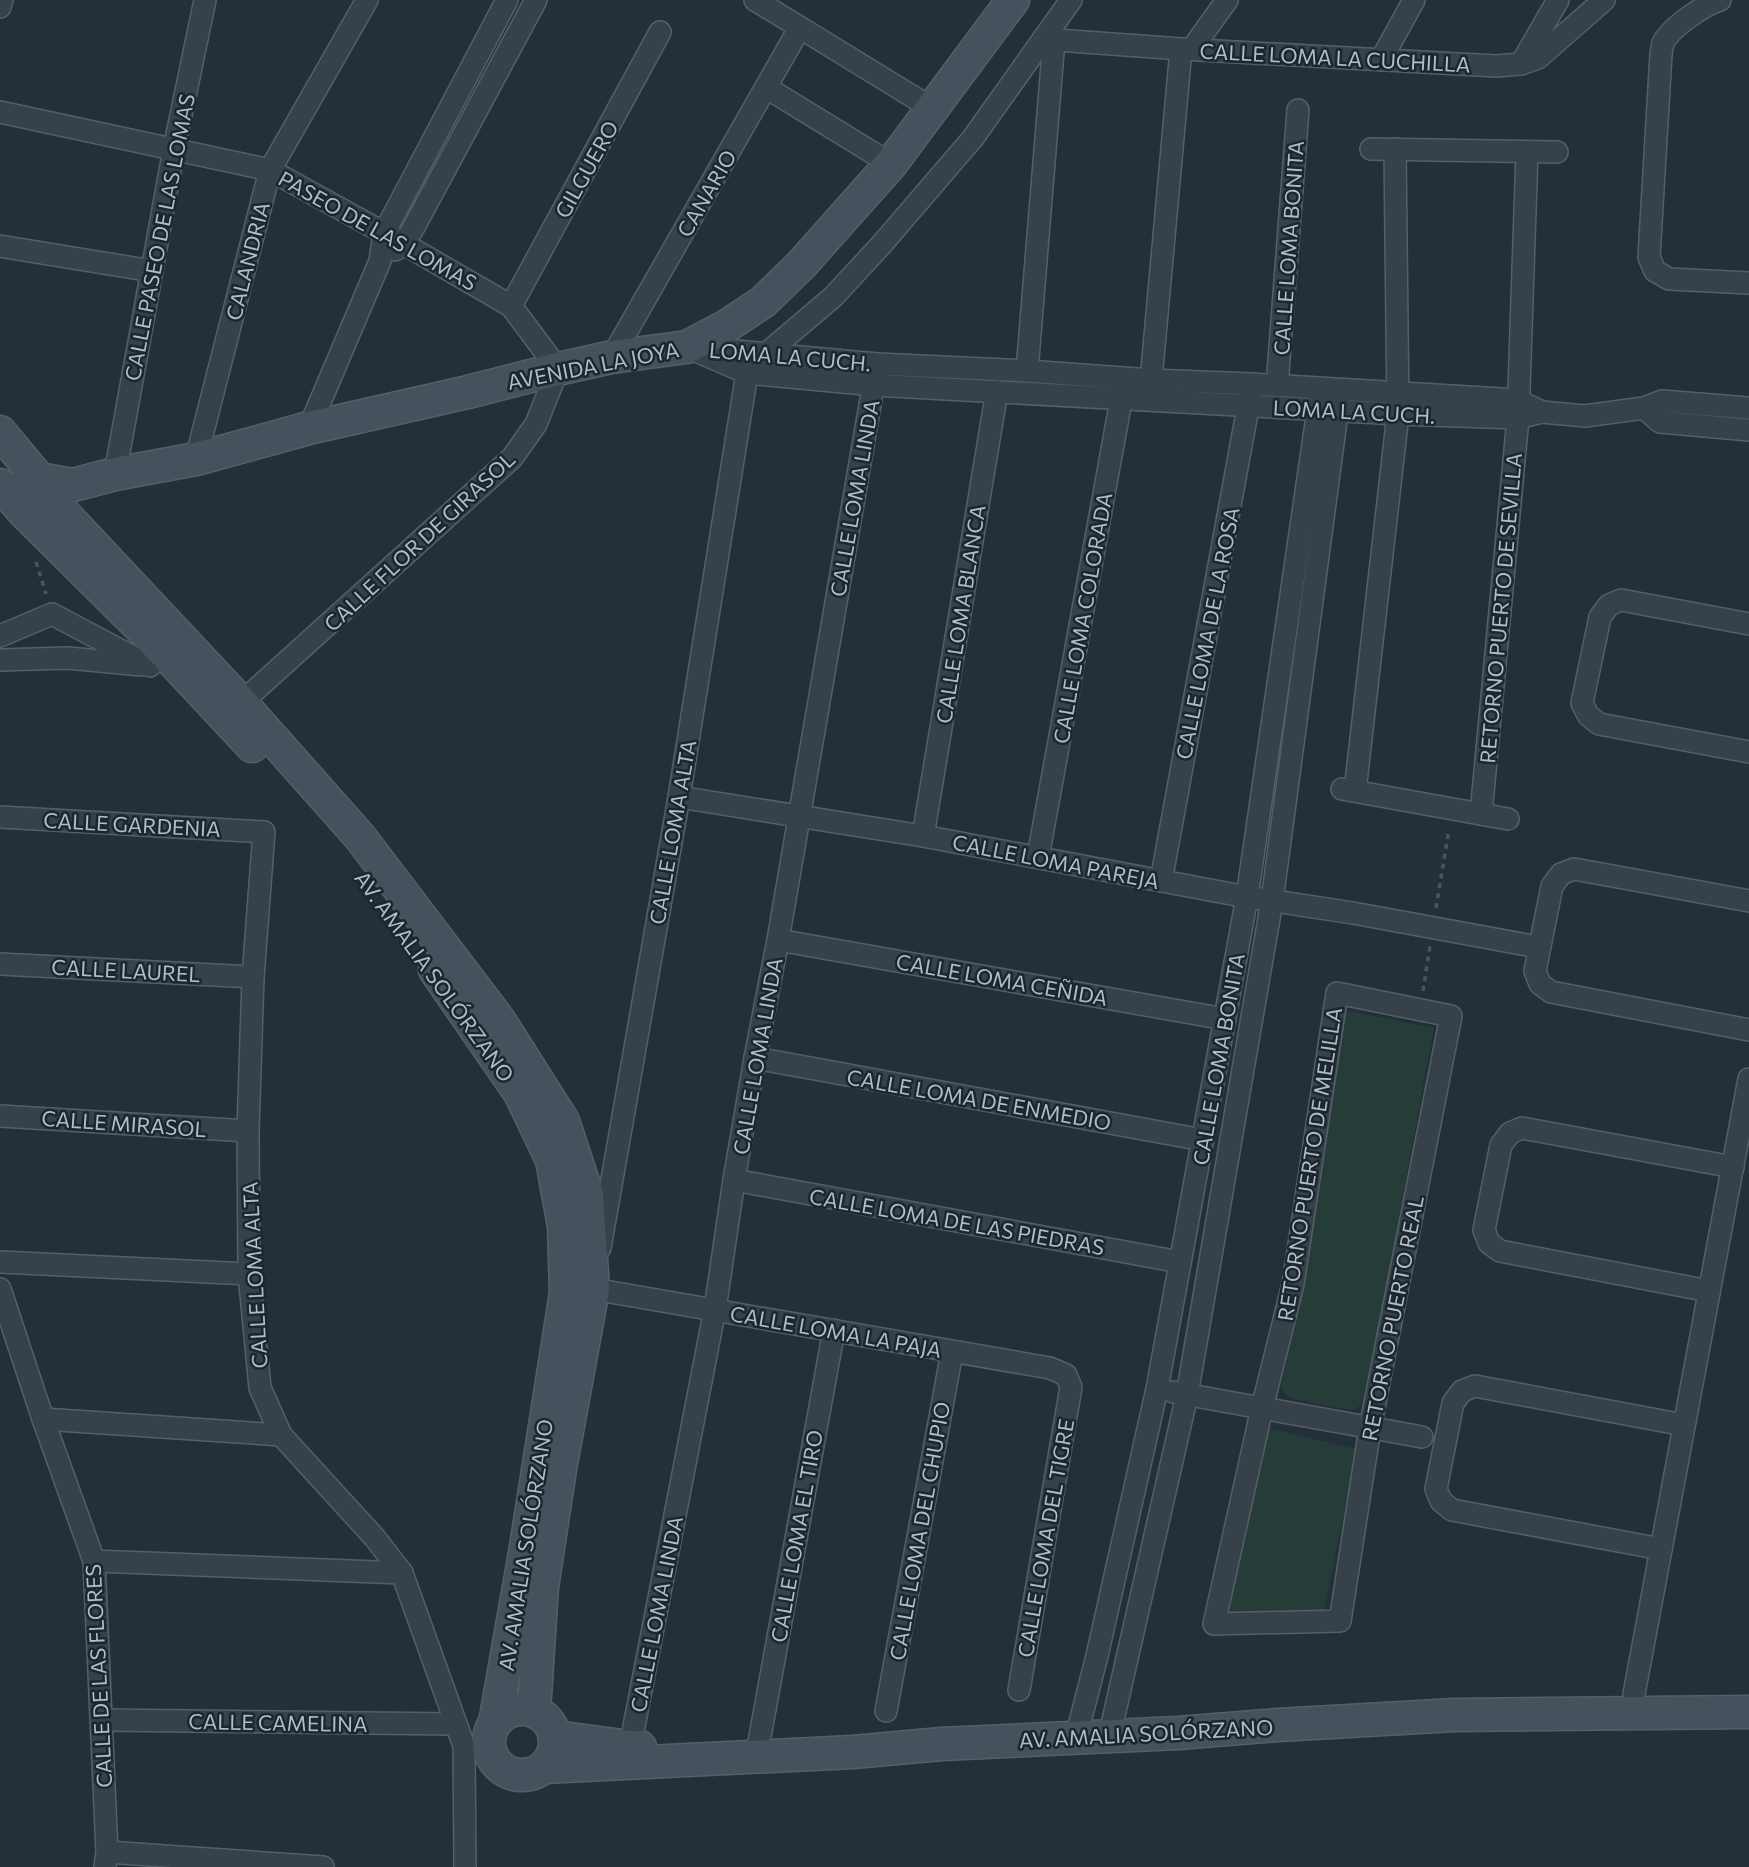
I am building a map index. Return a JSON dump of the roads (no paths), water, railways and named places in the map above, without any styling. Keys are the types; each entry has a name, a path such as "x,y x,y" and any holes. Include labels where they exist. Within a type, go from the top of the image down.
{"main road":[{"name":"AVENIDA LA JOYA","path":"24,496 115,474 196,459 309,428 558,369 612,357 687,347 726,327 763,302 802,264 891,164 1013,0"},
{"path":"0,432 24,496"},
{"name":"AV. AMALIA SOLÓRZANO","path":"24,496 234,695 360,837 499,1020 563,1121 587,1194 593,1289 542,1587 534,1711"},
{"name":"AV. AMALIA SOLÓRZANO","path":"24,496 268,764 340,848 445,983 520,1093 552,1160 564,1226 566,1293 495,1723"},
{"name":"AV. AMALIA SOLÓRZANO","path":"555,1737 630,1747 759,1742 1492,1696 1749,1693"},
{"path":"523,1709 534,1711 544,1717 555,1737 551,1758 535,1773 524,1776 503,1770 491,1753 490,1732 502,1715 523,1709"},
{"name":"AV. AMALIA SOLÓRZANO","path":"544,1767 853,1752 942,1744 1178,1733 1455,1715 1749,1712"}],"street":[{"path":"0,7 2,0"},
{"name":"CALLE PASEO DE LAS LOMAS","path":"115,474 174,149 205,0"},
{"name":"CALANDRIA","path":"196,459 270,170 367,0"},
{"path":"309,428 380,261 384,233 508,0"},
{"path":"380,261 404,243 536,0"},
{"path":"755,0 933,109"},
{"path":"747,373 765,354 833,297 882,244 973,138 1049,39 1070,0"},
{"path":"1151,380 1186,49 1227,0"},
{"path":"1381,60 1415,0"},
{"path":"1521,64 1558,0"},
{"name":"CALLE LOMA LA CUCHILLA","path":"1049,39 1496,66 1521,64 1538,58 1604,0"},
{"path":"1720,0 1709,4 1672,32 1664,43 1661,54 1648,257 1655,271 1669,279 1749,283"},
{"name":"CANARIO","path":"612,357 799,29"},
{"name":"GILGUERO","path":"511,306 660,32"},
{"path":"1027,371 1049,39"},
{"path":"766,88 891,164"},
{"name":"CALLE LOMA BONITA","path":"1278,386 1298,110"},
{"name":"PASEO DE LAS LOMAS","path":"0,112 270,170 404,243 511,306 558,369"},
{"path":"1371,149 1558,152"},
{"path":"1395,149 1397,404 1348,790 1508,819"},
{"name":"RETORNO PUERTO DE SEVILLA","path":"1481,814 1518,410 1527,152"},
{"path":"0,246 152,271"},
{"name":"LOMA LA CUCH.","path":"687,347 765,354 875,374 997,391 1123,388 1397,404 1502,399 1518,410 1585,416 1644,408 1662,401 1749,408"},
{"name":"LOMA LA CUCH.","path":"687,347 747,373 1027,371 1123,388 1151,380 1251,395 1278,386 1329,399"},
{"name":"CALLE FLOR DE GIRASOL","path":"252,693 512,458 536,424 558,369"},
{"name":"CALLE LOMA ALTA","path":"593,1289 679,797 747,373"},
{"name":"CALLE LOMA LINDA","path":"630,1747 715,1309 734,1180 875,374"},
{"name":"CALLE LOMA COLORADA","path":"1038,857 1123,388"},
{"name":"CALLE LOMA BLANCA","path":"923,836 997,391"},
{"name":"CALLE LOMA DE LA ROSA","path":"1161,881 1251,395"},
{"name":"CALLE LOMA BONITA","path":"1080,1722 1157,1388 1247,897 1329,399"},
{"name":"CALLE LOMA BONITA","path":"1112,1720 1187,1395 1272,901 1329,399"},
{"path":"1644,408 1660,422 1749,430"},
{"path":"1749,624 1621,600 1609,605 1600,617 1582,703 1588,715 1599,724 1749,752"},
{"path":"0,636 52,614 150,666 68,658 0,660"},
{"name":"CALLE LOMA PAREJA","path":"679,797 923,836 1247,897 1527,945"},
{"name":"CALLE GARDENIA","path":"0,817 264,832"},
{"name":"CALLE LOMA ALTA","path":"264,832 253,976 248,1131 249,1274 260,1388 281,1435 376,1538 402,1573 464,1746 465,1867"},
{"path":"1749,901 1574,869 1561,874 1552,886 1535,971 1540,984 1551,992 1749,1030"},
{"name":"CALLE LOMA CEÑIDA","path":"778,940 1225,1018"},
{"name":"CALLE LAUREL","path":"0,964 253,976"},
{"name":"RETORNO PUERTO DE MELILLA","path":"1262,1408 1293,1284 1337,993 1451,1016"},
{"name":"RETORNO PUERTO REAL","path":"1262,1408 1214,1624 1340,1621 1370,1428 1451,1016"},
{"name":"CALLE LOMA DE ENMEDIO","path":"755,1058 1203,1140"},
{"path":"1634,1694 1749,1079"},
{"name":"CALLE MIRASOL","path":"0,1116 248,1131"},
{"path":"1709,1291 1500,1251 1489,1243 1484,1230 1501,1145 1510,1133 1522,1128 1732,1167"},
{"name":"CALLE LOMA DE LAS PIEDRAS","path":"734,1180 1180,1262"},
{"path":"0,1262 249,1274"},
{"name":"CALLE DE LAS FLORES","path":"0,1289 94,1561 106,1859"},
{"name":"CALLE LOMA LA PAJA","path":"593,1289 1050,1368 1066,1375 1071,1387"},
{"name":"CALLE LOMA EL TIRO","path":"759,1742 834,1331"},
{"name":"CALLE LOMA DEL CHUPIO","path":"886,1710 952,1352"},
{"path":"1661,1549 1452,1510 1441,1501 1436,1489 1453,1403 1462,1391 1475,1386 1684,1425"},
{"name":"CALLE LOMA DEL TIGRE","path":"1019,1690 1071,1387"},
{"path":"1157,1388 1422,1437"},
{"path":"43,1419 281,1435"},
{"path":"94,1561 402,1573"},
{"name":"CALLE CAMELINA","path":"101,1720 456,1724"},
{"path":"106,1859 323,1867"}]}
